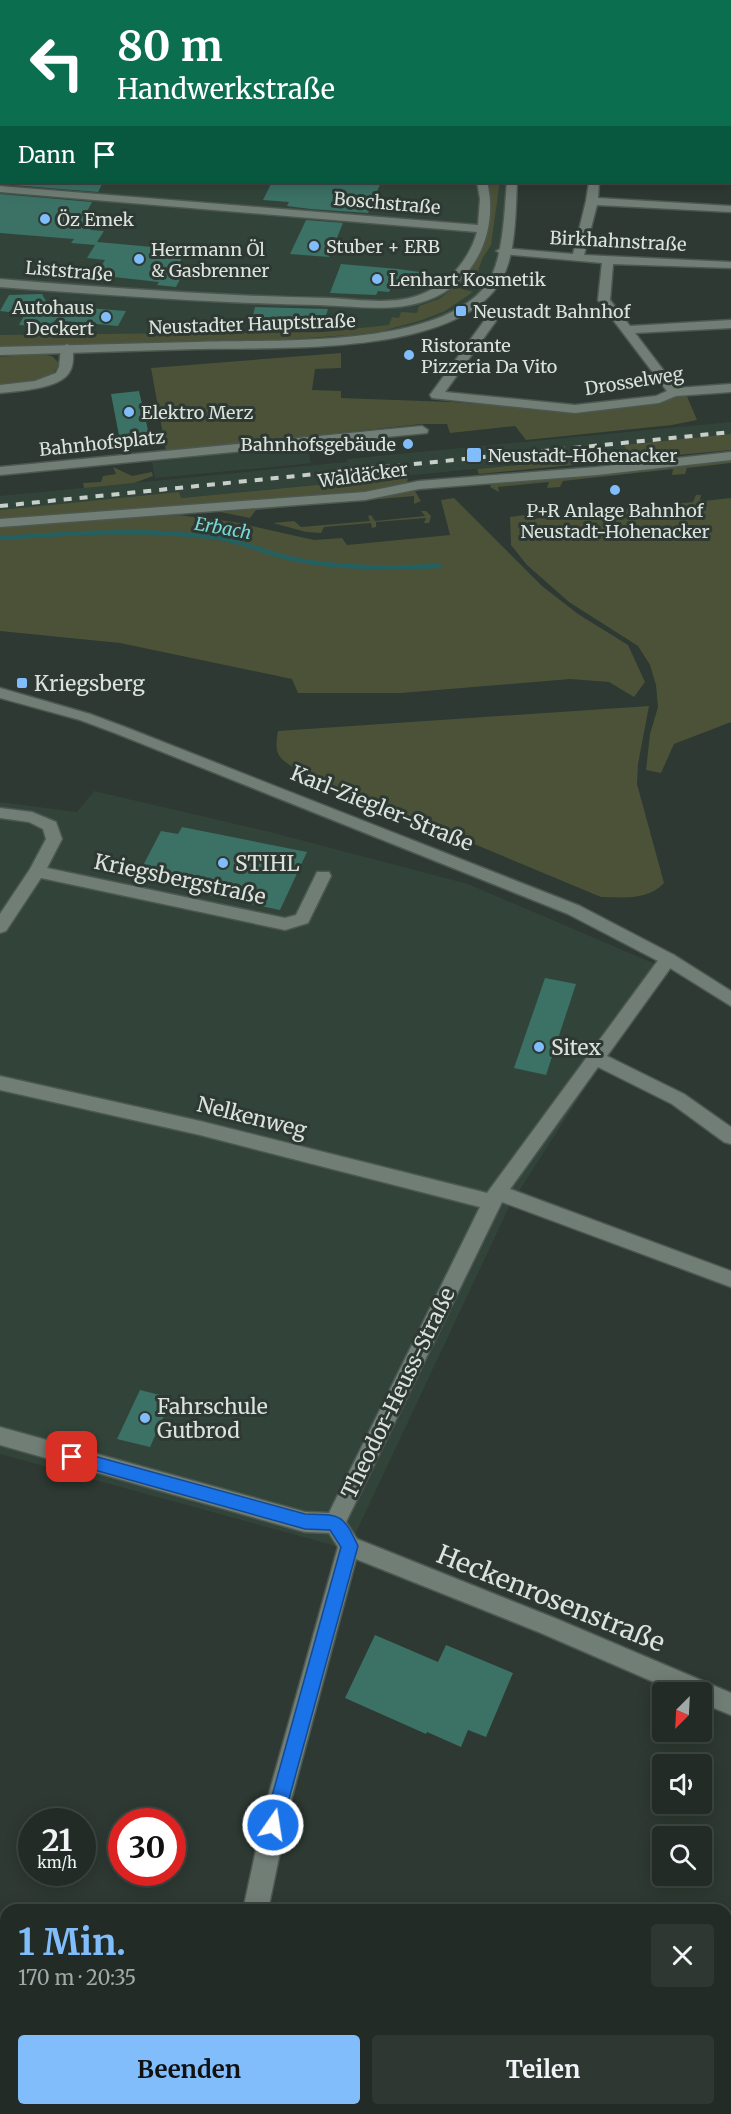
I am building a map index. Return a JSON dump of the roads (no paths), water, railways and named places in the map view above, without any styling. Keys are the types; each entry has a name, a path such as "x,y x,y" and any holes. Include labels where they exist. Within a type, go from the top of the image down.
{"street":[{"name":"Liststraße","path":"0,283 139,294 319,302 412,301 428,296 463,270 476,254 486,210 482,183"},
{"name":"Neustadter Hauptstraße","path":"0,351 342,341 422,326 475,304 491,287 500,265 509,221 512,183"},
{"path":"578,257 592,201 594,183"},
{"name":"Boschstraße","path":"0,189 483,230"},
{"path":"592,201 731,209"},
{"name":"Birkhahnstraße","path":"502,251 608,260 731,265"},
{"path":"608,260 604,300 674,392"},
{"name":"Drosselweg","path":"475,304 489,311 490,321 436,395 575,409 659,399 674,392 731,388"},
{"path":"627,330 731,324"},
{"path":"0,389 34,385 59,378 64,371 68,348"},
{"name":"Bahnhofsplatz","path":"0,471 422,430"},
{"name":"Waldäcker","path":"0,524 365,496 419,484 597,471 731,456"},
{"name":"Karl-Ziegler-Straße","path":"0,693 111,727 574,910 668,960 731,1000"},
{"path":"0,813 32,818 50,826 54,839 37,871 0,927"},
{"name":"Kriegsbergstraße","path":"37,871 285,924 302,919 323,876"},
{"name":"Theodor-Heuss-Straße","path":"349,1546 335,1522 494,1197 668,960"},
{"path":"596,1058 678,1099 731,1137"},
{"name":"Nelkenweg","path":"0,1083 494,1197 731,1279"},
{"path":"0,1436 305,1522 335,1522"},
{"path":"256,1904 278,1804 349,1546"},
{"name":"Heckenrosenstraße","path":"349,1546 549,1626 731,1704"}],"waterway":[{"name":"Erbach","path":"0,538 82,533 165,533 219,538 284,557 329,565 439,566"}],"railway":[{"path":"0,506 731,432"}],"place":[{"name":"Öz Emek","path":"45,219"},
{"name":"Stuber + ERB","path":"314,246"},
{"name":"Herrmann Öl & Gasbrenner","path":"139,259"},
{"name":"Lenhart Kosmetik","path":"377,279"},
{"name":"Neustadt Bahnhof","path":"461,311"},
{"name":"Autohaus Deckert","path":"106,317"},
{"name":"Ristorante Pizzeria Da Vito","path":"409,355"},
{"name":"Elektro Merz","path":"129,412"},
{"name":"Bahnhofsgebäude","path":"408,444"},
{"name":"Neustadt-Hohenacker","path":"474,455"},
{"name":"P+R Anlage Bahnhof Neustadt-Hohenacker","path":"615,490"},
{"name":"Kriegsberg","path":"22,683"},
{"name":"STIHL","path":"223,863"},
{"name":"Sitex","path":"539,1047"},
{"name":"Fahrschule Gutbrod","path":"145,1418"}]}
